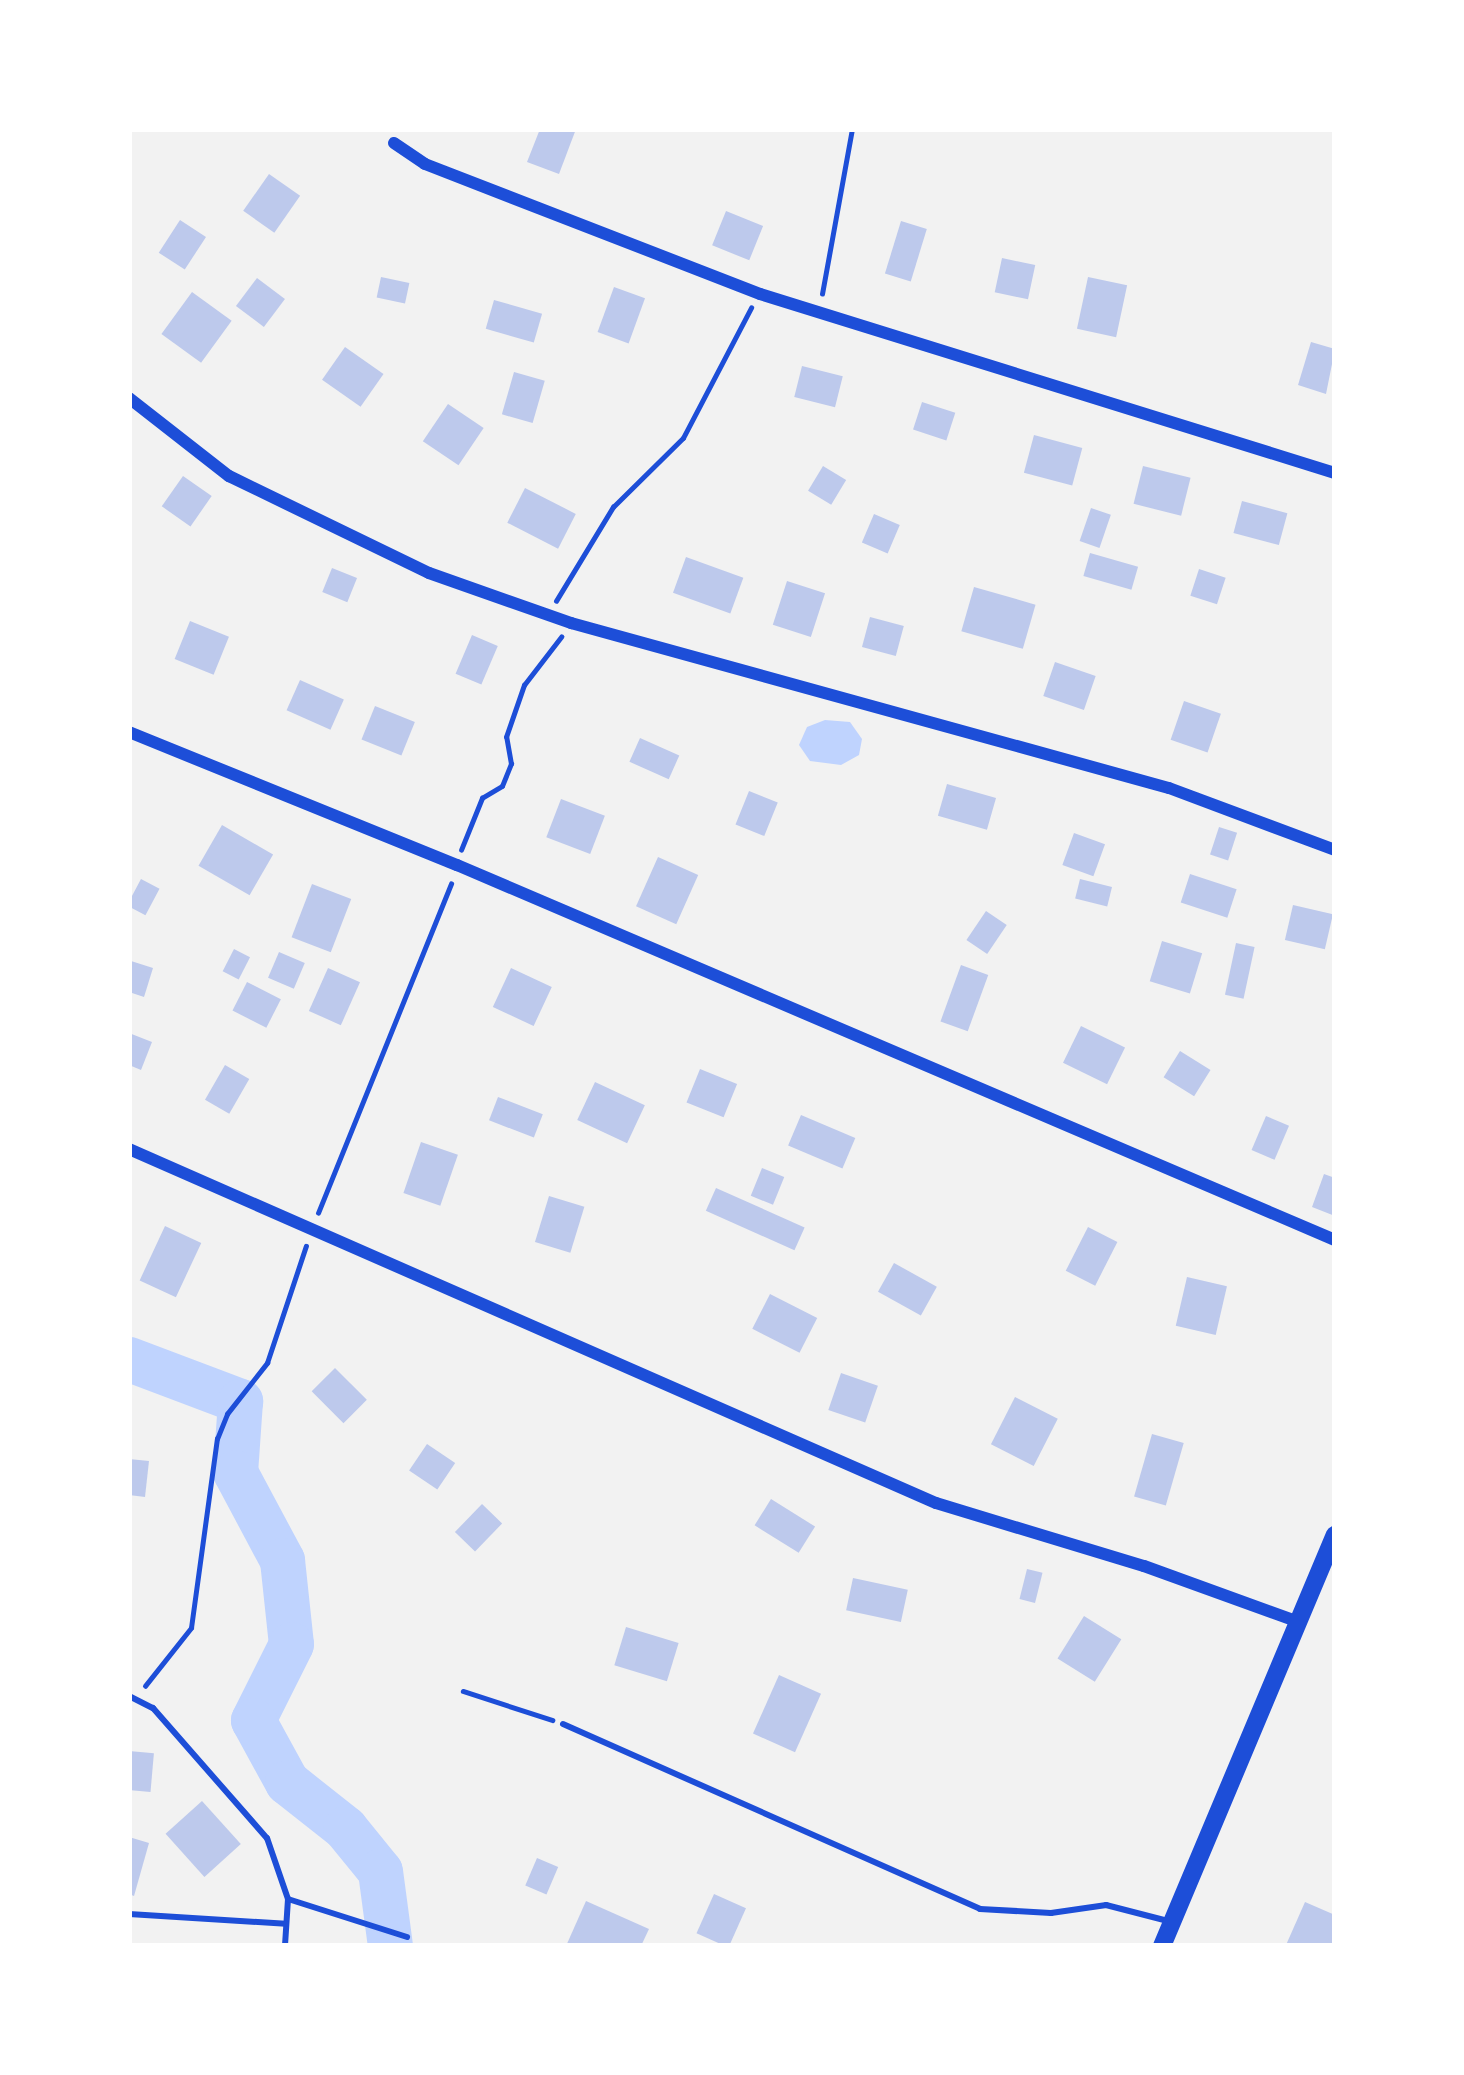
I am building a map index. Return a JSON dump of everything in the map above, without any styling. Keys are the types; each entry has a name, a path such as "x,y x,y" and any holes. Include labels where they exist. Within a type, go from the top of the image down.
{"main road":[{"path":"1162,1946 1335,1535"}],"street":[{"path":"394,143 425,164 760,294 1335,473"},
{"path":"129,398 230,476 429,573 547,616 1168,788 1335,850"},
{"path":"129,731 457,865 1335,1240"},
{"path":"129,1149 936,1503 1144,1566 1299,1622"}],"lane":[{"path":"131,1696 153,1708 267,1838 288,1899 286,1946"},
{"path":"563,1724 980,1909 1052,1913 1106,1905 1172,1922"},
{"path":"288,1899 407,1937"},
{"path":"129,1914 286,1924"}],"path":[{"path":"818,311 852,129"},
{"path":"547,616 613,507 683,438 760,294"},
{"path":"131,1696 191,1628 209,1477 227,1414 262,1374 358,1106 439,926 467,823 482,798 502,786 511,764 506,737 524,685 572,623"},
{"path":"463,1690 563,1724"}],"water":[{"path":"825,720 850,722 862,739 859,755 841,765 810,761 799,745 807,727"}],"building":[{"path":"540,129 576,129 559,174 527,162"},
{"path":"269,174 300,196 274,233 243,211"},
{"path":"726,211 763,226 749,260 712,245"},
{"path":"180,220 206,237 185,270 159,253"},
{"path":"901,221 927,229 911,281 885,274"},
{"path":"1002,258 1035,265 1028,299 995,292"},
{"path":"381,277 409,283 405,304 377,298"},
{"path":"1088,277 1127,285 1116,337 1077,329"},
{"path":"257,278 285,299 264,327 236,306"},
{"path":"614,287 645,298 629,343 598,332"},
{"path":"192,292 232,321 201,363 161,334"},
{"path":"494,300 542,314 534,343 486,329"},
{"path":"1311,342 1335,349 1326,394 1298,385"},
{"path":"345,347 384,374 361,407 322,380"},
{"path":"802,366 843,376 835,407 794,397"},
{"path":"514,372 545,381 533,423 502,414"},
{"path":"922,402 955,413 946,440 913,430"},
{"path":"448,404 484,428 458,465 423,441"},
{"path":"1034,435 1082,448 1072,486 1024,473"},
{"path":"823,466 846,480 831,505 808,491"},
{"path":"1143,466 1191,478 1181,516 1134,504"},
{"path":"183,476 212,496 190,526 162,506"},
{"path":"525,488 576,514 558,549 507,523"},
{"path":"1242,501 1287,513 1279,545 1233,533"},
{"path":"1091,508 1111,515 1099,548 1080,541"},
{"path":"874,514 900,525 888,553 862,543"},
{"path":"1090,553 1138,567 1131,590 1083,576"},
{"path":"686,557 743,578 730,614 673,593"},
{"path":"332,568 357,578 347,602 322,592"},
{"path":"1199,569 1226,578 1217,604 1190,596"},
{"path":"787,581 825,593 811,637 773,625"},
{"path":"974,587 1036,605 1023,649 961,631"},
{"path":"870,617 904,626 896,656 862,647"},
{"path":"190,621 229,637 214,675 175,659"},
{"path":"472,635 498,646 481,685 456,674"},
{"path":"1055,662 1096,676 1084,710 1043,696"},
{"path":"300,680 344,700 330,730 287,710"},
{"path":"1184,701 1221,714 1208,752 1171,740"},
{"path":"375,706 415,722 401,755 362,739"},
{"path":"640,738 679,755 669,779 629,762"},
{"path":"947,784 996,798 987,830 938,816"},
{"path":"749,791 778,803 764,836 736,824"},
{"path":"561,799 605,816 590,854 546,837"},
{"path":"222,825 273,854 250,895 198,866"},
{"path":"1219,827 1237,833 1228,860 1210,855"},
{"path":"1074,833 1105,844 1093,876 1062,865"},
{"path":"658,857 698,875 676,924 636,906"},
{"path":"1190,874 1237,889 1227,918 1181,903"},
{"path":"141,879 160,889 145,915 129,907"},
{"path":"1080,879 1112,887 1107,906 1075,898"},
{"path":"312,884 351,899 331,952 292,937"},
{"path":"1293,905 1333,914 1325,949 1285,940"},
{"path":"986,911 1007,925 987,954 966,940"},
{"path":"1162,941 1202,953 1190,993 1150,981"},
{"path":"1236,943 1255,947 1244,999 1225,995"},
{"path":"234,949 250,957 239,979 223,971"},
{"path":"279,952 305,963 294,989 268,978"},
{"path":"131,961 153,968 144,997 129,992"},
{"path":"961,965 988,975 968,1031 940,1021"},
{"path":"328,968 360,982 341,1025 309,1011"},
{"path":"511,968 552,987 534,1026 493,1007"},
{"path":"247,982 281,999 266,1028 232,1011"},
{"path":"1081,1026 1125,1047 1107,1084 1063,1063"},
{"path":"129,1033 152,1042 141,1070 129,1065"},
{"path":"1180,1051 1211,1070 1194,1096 1164,1077"},
{"path":"225,1065 249,1079 229,1114 205,1100"},
{"path":"700,1069 737,1084 724,1117 687,1102"},
{"path":"595,1082 645,1105 627,1143 577,1120"},
{"path":"498,1097 543,1114 534,1138 489,1120"},
{"path":"801,1115 855,1138 842,1168 788,1145"},
{"path":"1266,1116 1289,1126 1275,1160 1252,1150"},
{"path":"421,1142 458,1155 440,1206 403,1193"},
{"path":"762,1168 784,1177 773,1205 751,1196"},
{"path":"1324,1174 1335,1178 1335,1216 1312,1207"},
{"path":"716,1188 805,1227 794,1250 706,1211"},
{"path":"549,1196 584,1207 570,1253 535,1242"},
{"path":"165,1226 201,1243 176,1297 140,1280"},
{"path":"1088,1227 1117,1242 1095,1286 1066,1271"},
{"path":"894,1263 937,1287 921,1316 878,1292"},
{"path":"1187,1277 1227,1286 1216,1335 1176,1326"},
{"path":"770,1294 817,1318 800,1353 752,1329"},
{"path":"335,1368 367,1400 343,1423 312,1391"},
{"path":"841,1373 878,1386 865,1423 828,1410"},
{"path":"1015,1397 1058,1419 1034,1466 991,1444"},
{"path":"1152,1434 1184,1443 1166,1506 1134,1496"},
{"path":"427,1444 455,1463 437,1490 409,1471"},
{"path":"129,1459 149,1461 145,1497 129,1495"},
{"path":"771,1499 815,1527 799,1553 755,1525"},
{"path":"482,1504 502,1523 475,1552 455,1532"},
{"path":"1027,1569 1043,1573 1035,1603 1020,1599"},
{"path":"853,1578 908,1590 901,1622 846,1610"},
{"path":"1084,1616 1121,1639 1095,1682 1058,1658"},
{"path":"626,1627 679,1643 667,1681 614,1665"},
{"path":"779,1675 821,1694 795,1752 753,1733"},
{"path":"129,1751 154,1753 151,1792 129,1790"},
{"path":"202,1801 241,1844 204,1877 166,1834"},
{"path":"129,1837 149,1843 134,1896 129,1894"},
{"path":"537,1858 558,1867 546,1895 525,1886"},
{"path":"714,1894 746,1908 729,1946 697,1933"},
{"path":"586,1901 649,1929 641,1946 566,1946"},
{"path":"1305,1902 1335,1915 1335,1946 1286,1945"}],"waterway":[{"path":"129,1359 240,1401 235,1472 282,1560 291,1644 253,1720 287,1782 345,1828 380,1871 390,1946"}]}
